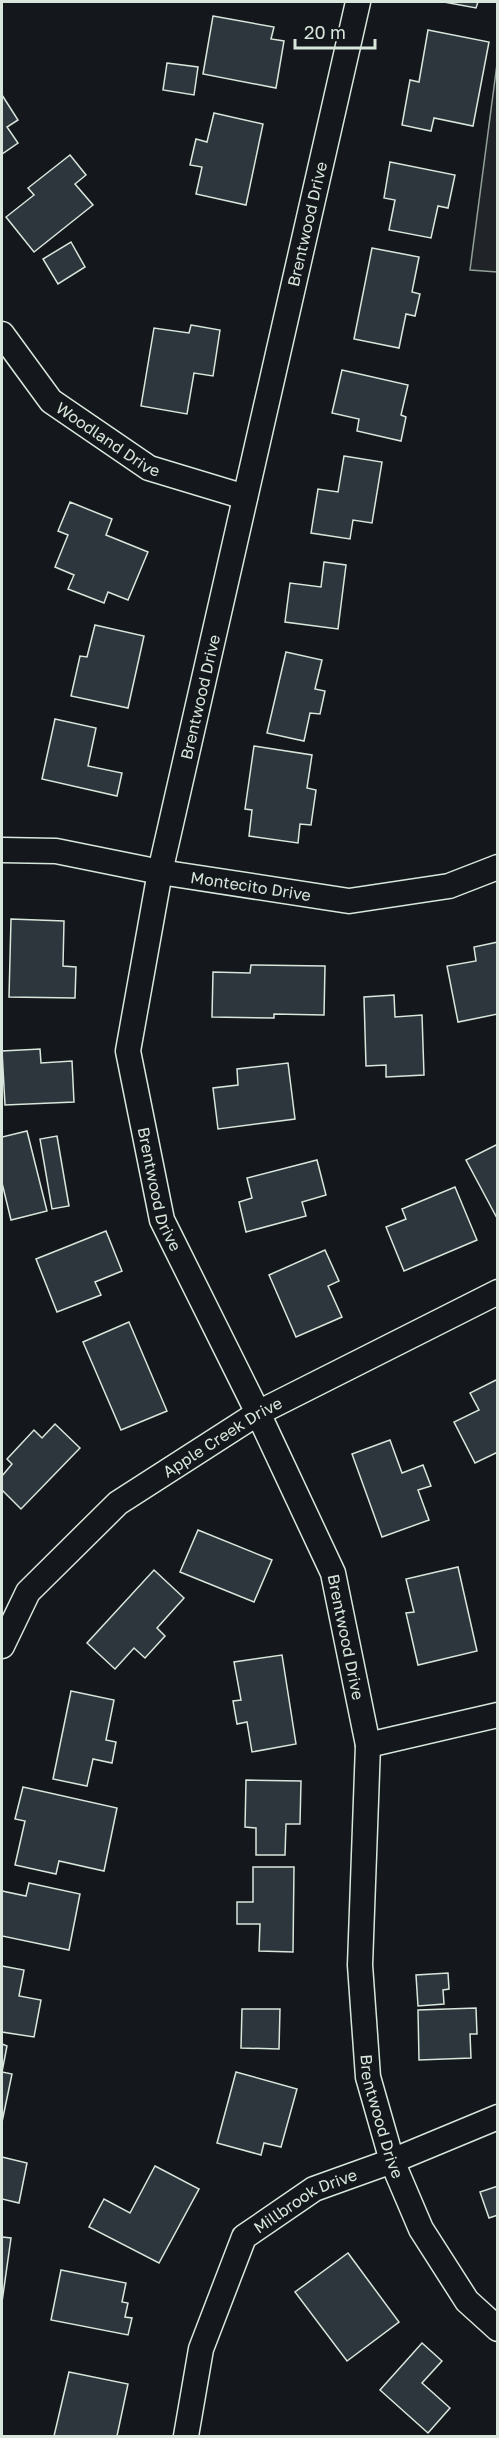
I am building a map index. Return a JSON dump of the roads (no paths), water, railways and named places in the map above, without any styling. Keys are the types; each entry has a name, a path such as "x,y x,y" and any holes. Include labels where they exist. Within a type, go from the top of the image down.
{"street":[{"name":"Brentwood Drive","path":"358,2 160,872 128,1051 162,1220 258,1413 333,1574 368,1745 360,1965 368,2077 392,2161 421,2229 467,2301 498,2329"},
{"name":"Woodland Drive","path":"2,334 51,401 148,468 245,497"},
{"name":"Montecito Drive","path":"2,850 56,851 160,872 349,901 449,886 498,867"},
{"name":"Apple Creek Drive","path":"2,1646 28,1592 118,1503 258,1413 498,1292"},
{"path":"368,1745 498,1715"},
{"name":"Millbrook Drive","path":"186,2436 201,2349 244,2237 314,2188 392,2161 498,2117"}]}
